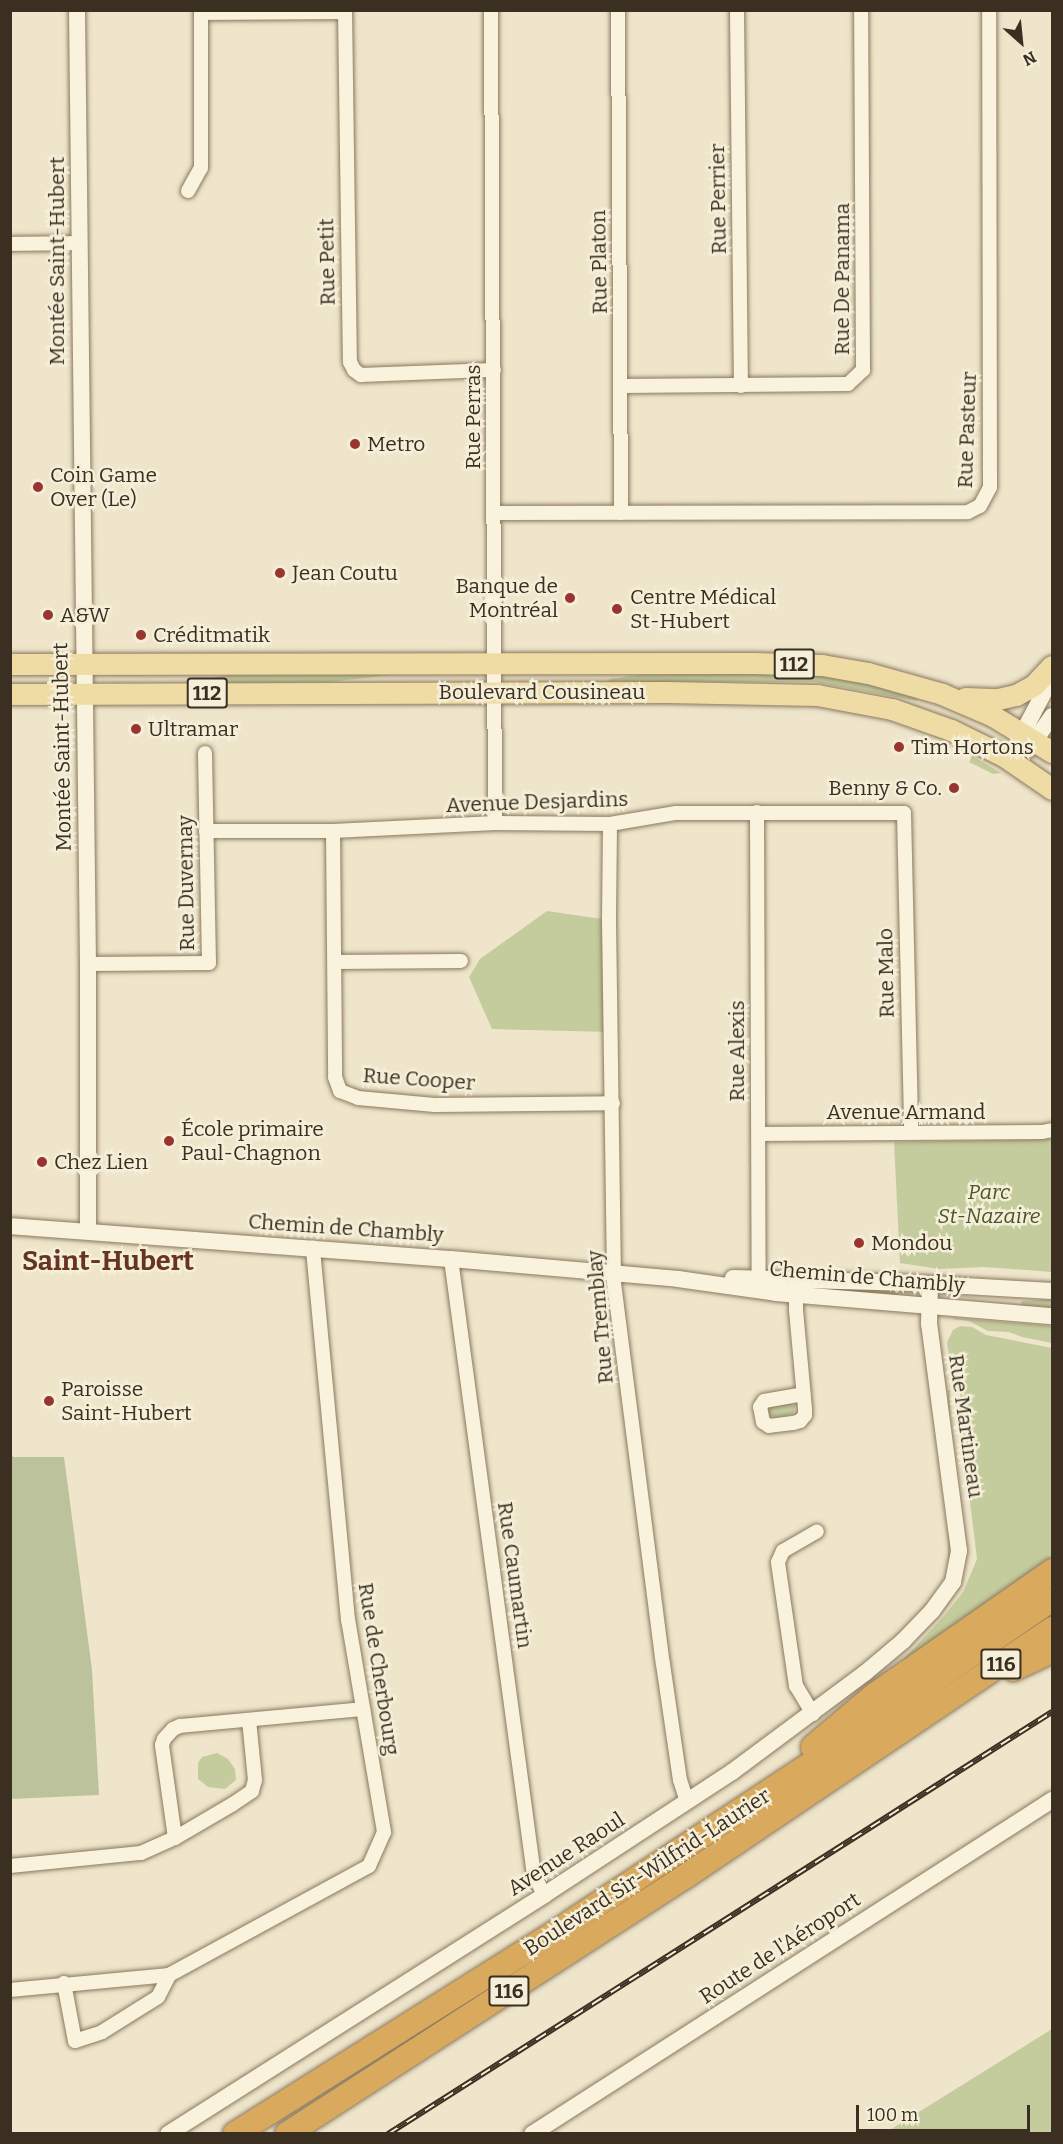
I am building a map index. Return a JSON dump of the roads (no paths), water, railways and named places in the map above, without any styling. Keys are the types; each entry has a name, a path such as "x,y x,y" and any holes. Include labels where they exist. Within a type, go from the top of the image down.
{"highway":[{"path":"719,1825 876,1694 1053,1571"},
{"name":"Boulevard Sir-Wilfrid-Laurier","path":"235,2133 492,1973 719,1825 1053,1599"},
{"name":"Boulevard Sir-Wilfrid-Laurier","path":"287,2133 695,1870 1053,1629"},
{"path":"949,1700 1053,1651"}],"main road":[{"name":"Boulevard Cousineau","path":"10,664 811,664 868,673 951,698 1037,742"},
{"path":"951,698 991,700 1010,697 1034,685 1053,666"},
{"name":"Boulevard Cousineau","path":"10,694 494,692 784,693 831,696 916,716 967,737 1015,763 1053,789"}],"street":[{"name":"Montée Saint-Hubert","path":"78,10 78,243 88,964 88,1231"},
{"name":"Rue Perras","path":"491,10 495,823"},
{"name":"Rue Platon","path":"618,10 621,513"},
{"name":"Rue Perrier","path":"737,10 741,386"},
{"name":"Rue De Panama","path":"621,386 848,384 863,370 861,10"},
{"name":"Rue Pasteur","path":"494,513 968,512 980,506 990,487 988,10"},
{"path":"188,191 201,168 201,12 345,11"},
{"name":"Rue Petit","path":"345,11 350,362 354,370 361,375 494,370"},
{"path":"10,243 78,243"},
{"path":"1037,742 1053,677"},
{"path":"1015,763 1037,742 1053,716"},
{"name":"Rue Duvernay","path":"88,964 209,963 205,753"},
{"name":"Rue Alexis","path":"757,812 759,1284"},
{"name":"Avenue Desjardins","path":"206,831 333,831 495,823 610,824 676,813 904,813"},
{"name":"Rue Malo","path":"904,813 912,1132"},
{"name":"Rue Tremblay","path":"610,824 609,920 614,1275 663,1664 680,1780 687,1802"},
{"name":"Rue Cooper","path":"333,831 335,1077 340,1091 357,1098 435,1105 612,1103"},
{"path":"335,962 461,960"},
{"name":"Avenue Armand","path":"759,1134 1042,1132 1053,1130"},
{"name":"Chemin de Chambly","path":"10,1226 313,1248 678,1279 759,1284 930,1284 1053,1291"},
{"name":"Rue de Cherbourg","path":"10,1990 64,1983 169,1975 369,1866 384,1832 348,1620 313,1248"},
{"name":"Rue Caumartin","path":"451,1259 534,1875 544,1896"},
{"name":"Chemin de Chambly","path":"759,1284 796,1294 1053,1316"},
{"name":"Rue Martineau","path":"930,1284 929,1306 959,1545 956,1574"},
{"path":"796,1294 803,1394"},
{"path":"813,1714 796,1686 778,1562 783,1551 817,1532"},
{"name":"Avenue Raoul","path":"168,2133 544,1896 687,1802 813,1714 915,1630 940,1601 956,1574"},
{"path":"175,1838 162,1745 164,1739 180,1726 363,1709"},
{"path":"10,1866 141,1853 175,1838 252,1791 255,1780 249,1720"},
{"name":"Route de l'Aéroport","path":"532,2133 1053,1800"},
{"name":"Rue de Cherbourg","path":"64,1983 75,2041 102,2032 158,1997 169,1975"}],"railway":[{"path":"388,2134 1052,1712"}],"place":[{"name":"Metro","path":"355,444"},
{"name":"Coin Game Over (Le)","path":"38,487"},
{"name":"Jean Coutu","path":"280,573"},
{"name":"Banque de Montréal","path":"570,598"},
{"name":"Centre Médical St-Hubert","path":"617,609"},
{"name":"A&W","path":"48,615"},
{"name":"Créditmatik","path":"141,635"},
{"name":"Ultramar","path":"136,729"},
{"name":"Tim Hortons","path":"899,747"},
{"name":"Benny & Co.","path":"954,788"},
{"name":"École primaire Paul-Chagnon","path":"169,1141"},
{"name":"Chez Lien","path":"42,1162"},
{"name":"Mondou","path":"859,1243"},
{"name":"Paroisse Saint-Hubert","path":"49,1401"}],"district":[{"name":"Saint-Hubert","path":"108,1262"}],"park label":[{"name":"Parc St-Nazaire","path":"989,1204"}]}
